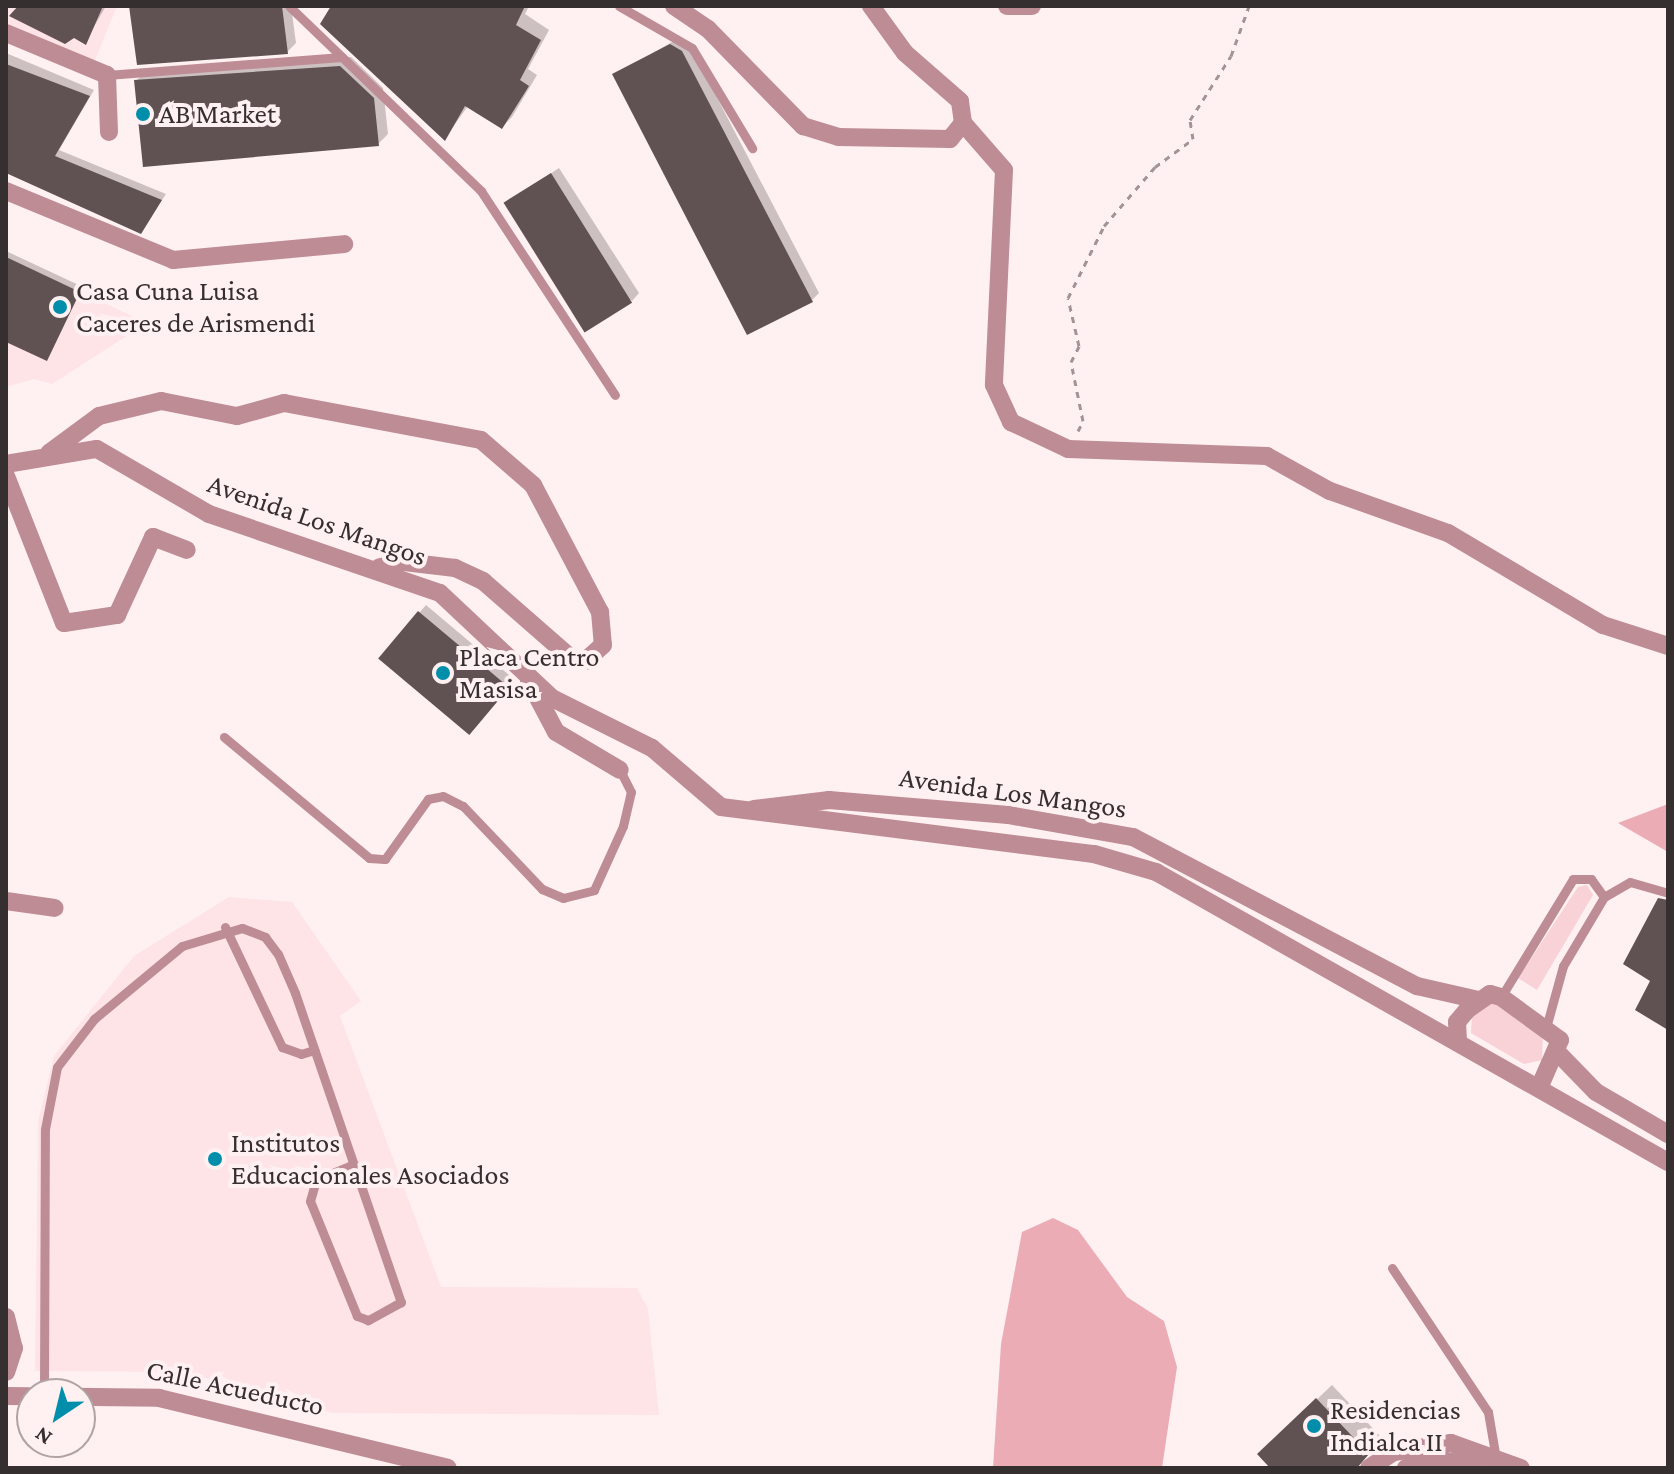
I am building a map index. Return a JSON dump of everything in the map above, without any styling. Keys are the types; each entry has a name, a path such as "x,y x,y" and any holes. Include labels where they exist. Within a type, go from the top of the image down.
{"street":[{"path":"674,6 708,29 803,126 838,137 938,140 950,139 963,123"},
{"path":"871,6 905,53 951,89 963,123 1004,170 1008,189 994,385 1011,422 1068,449 1267,456 1330,491 1448,533 1603,625 1668,646"},
{"path":"1007,6 1032,6"},
{"path":"6,33 107,75 109,132"},
{"path":"6,191 173,260 344,244"},
{"path":"49,453 78,427 117,408 161,401 237,416 284,403 481,440 533,485 600,612 603,645 585,661 571,658 483,581 455,568 380,567"},
{"name":"Avenida Los Mangos","path":"6,464 49,453 97,449 122,457 209,514 380,567 461,607 529,680 576,715 652,748 704,799 744,812 1125,861 1195,890 1668,1162"},
{"path":"6,476 64,623 117,615 153,537 187,550"},
{"path":"529,680 556,732 620,770"},
{"name":"Avenida Los Mangos","path":"744,812 829,800 1008,815 1133,837 1417,986 1478,1000 1501,997"},
{"path":"6,901 55,908"},
{"path":"1501,997 1547,1024 1560,1040 1559,1054 1538,1076 1539,1088"},
{"path":"1458,1041 1457,1022 1478,1000"},
{"path":"1559,1054 1596,1092 1668,1134"},
{"path":"6,1317 14,1348 6,1372"},
{"name":"Calle Acueducto","path":"96,1395 159,1398 448,1468"},
{"path":"1369,1468 1422,1444 1495,1453 1521,1468"},
{"path":"1406,1468 1442,1460 1479,1468"}],"lane":[{"path":"289,6 481,191 615,395"},
{"path":"619,6 692,48 752,148"},
{"path":"107,75 341,57"},
{"path":"224,737 369,858 385,859 428,799 443,796 463,806 542,889 563,898 594,890 623,826 631,792 620,770"},
{"path":"1501,997 1573,879 1591,879 1604,897"},
{"path":"1547,1024 1563,966 1604,897 1630,882 1668,893"},
{"path":"225,927 282,1047 301,1054 314,1050"},
{"path":"44,1378 45,1129 57,1067 94,1019 182,946 225,927 242,928 265,937 278,954 314,1050 354,1164 401,1302 368,1320 357,1316 310,1201 316,1180 354,1164"},
{"path":"1392,1268 1488,1412 1495,1453"}],"path":[{"path":"1068,449 1083,421 1068,298 1104,226 1155,167 1193,139 1190,120 1231,56 1249,6"}],"shaded area":[{"path":"6,6 117,6 93,65 6,27"},
{"name":"Casa Cuna Luisa Caceres de Arismendi","path":"6,257 147,323 52,384 34,379 6,387"},
{"path":"1668,804 1668,852 1618,823"},
{"path":"1587,885 1593,895 1537,990 1518,978 1578,887"},
{"name":"Institutos Educacionales Asociados","path":"229,897 292,902 361,1001 340,1016 441,1287 637,1288 648,1309 659,1415 332,1413 185,1372 35,1371 38,1122 54,1056 134,956"},
{"path":"1491,1000 1543,1032 1542,1060 1524,1064 1471,1033 1472,1014"},
{"path":"1053,1218 1078,1230 1127,1297 1164,1321 1177,1367 1162,1468 993,1468 1001,1344 1022,1232"}],"building":[{"path":"18,6 103,6 86,45 74,38 65,44 9,16"},
{"path":"129,6 282,6 288,54 137,65"},
{"path":"331,6 525,6 516,25 541,40 520,80 529,86 502,129 465,106 445,141 320,24"},
{"path":"670,44 682,51 813,302 747,335 612,74"},
{"path":"6,64 90,96 55,156 162,200 141,234 6,173"},
{"path":"340,66 374,98 379,146 143,167 134,80"},
{"path":"551,173 632,303 585,332 504,203"},
{"path":"6,257 80,292 47,361 6,342"},
{"name":"Placa Centro Masisa","path":"418,611 509,687 469,735 378,658"},
{"path":"1658,898 1668,900 1668,1030 1635,1010 1650,981 1623,964"},
{"name":"Residencias Indialca II","path":"1316,1398 1369,1454 1357,1468 1270,1468 1257,1454"}],"place":[{"name":"AB Market","path":"143,114"},
{"name":"Casa Cuna Luisa Caceres de Arismendi","path":"60,307"},
{"name":"Placa Centro Masisa","path":"443,673"},
{"name":"Institutos Educacionales Asociados","path":"215,1159"},
{"name":"Residencias Indialca II","path":"1314,1426"}]}
